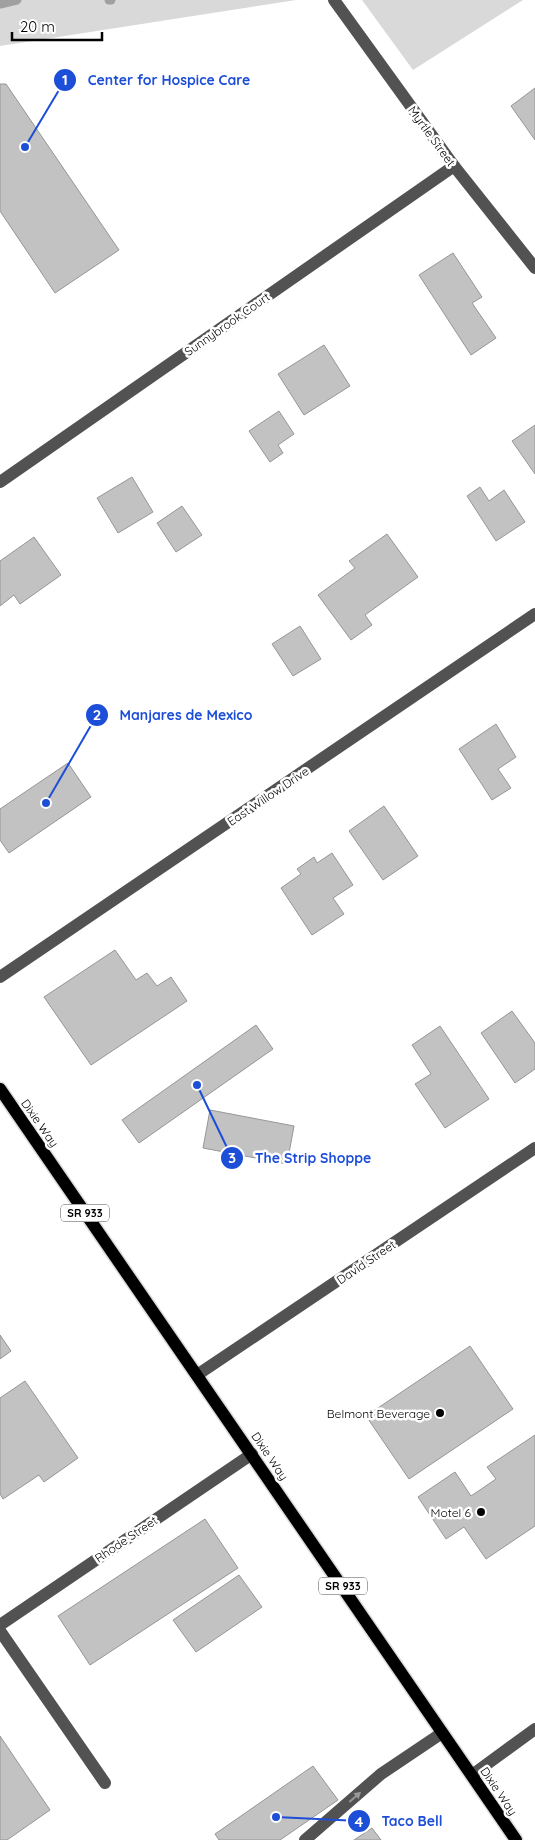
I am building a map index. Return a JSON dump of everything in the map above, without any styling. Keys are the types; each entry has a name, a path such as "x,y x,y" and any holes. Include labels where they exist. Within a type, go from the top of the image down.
{"main road":[{"name":"Dixie Way","path":"1,1092 516,1840"}],"street":[{"name":"Myrtle Street","path":"334,0 454,166 535,268"},
{"name":"Sunnybrook Court","path":"0,482 454,166"},
{"name":"East Willow Drive","path":"0,977 535,614"},
{"name":"David Street","path":"197,1375 535,1148"},
{"name":"Rhode Street","path":"0,1625 252,1454"},
{"path":"0,1631 104,1783"},
{"path":"472,1775 535,1729"},
{"path":"305,1840 381,1774 442,1733"}],"shaded area":[{"path":"0,0 296,0 0,46"},
{"path":"362,0 523,0 413,70"}],"building":[{"path":"0,84 6,84 119,250 55,293 0,211"},
{"path":"535,88 535,140 511,106"},
{"path":"453,253 482,297 472,303 496,338 471,355 419,275"},
{"path":"324,345 350,386 304,415 278,374"},
{"path":"279,411 294,434 278,445 283,453 270,462 249,431"},
{"path":"535,425 535,474 512,441"},
{"path":"132,477 153,512 118,533 97,498"},
{"path":"480,487 489,501 504,490 525,522 496,541 467,496"},
{"path":"182,506 202,535 176,552 157,523"},
{"path":"387,534 418,577 365,615 372,625 351,640 318,595 355,568 349,561"},
{"path":"34,537 61,575 20,604 14,595 0,606 0,561"},
{"path":"300,626 321,659 293,676 272,644"},
{"path":"496,724 516,757 498,769 511,788 492,800 459,749"},
{"path":"68,763 91,797 9,853 0,840 0,809"},
{"path":"384,806 418,856 383,880 349,831"},
{"path":"332,853 353,885 333,898 344,914 312,935 281,888 301,874 297,869 314,857 317,863"},
{"path":"115,950 136,980 147,973 157,986 171,977 187,1001 91,1065 44,997"},
{"path":"512,1011 535,1043 535,1069 515,1083 481,1033"},
{"path":"256,1025 273,1049 139,1143 122,1120"},
{"path":"440,1026 489,1099 445,1128 415,1084 431,1074 412,1045"},
{"path":"210,1110 294,1126 287,1164 203,1148"},
{"path":"0,1335 11,1351 0,1359"},
{"name":"Belmont Beverage","path":"470,1346 513,1409 409,1479 366,1416"},
{"path":"25,1381 78,1458 44,1482 39,1475 3,1499 0,1494 0,1398"},
{"name":"Motel 6","path":"535,1435 535,1526 486,1559 464,1527 446,1539 418,1497 455,1472 471,1496 496,1479 487,1467"},
{"path":"205,1519 238,1568 90,1665 58,1616"},
{"path":"239,1575 262,1607 196,1652 173,1620"},
{"path":"0,1736 50,1810 7,1840 0,1840"},
{"path":"313,1766 338,1800 280,1840 219,1840 215,1834"},
{"path":"372,1828 381,1840 354,1840"}],"waterway":[{"path":"0,4 17,0"}],"place":[{"name":"Center for Hospice Care","path":"25,147"},
{"name":"Manjares de Mexico","path":"46,803"},
{"name":"The Strip Shoppe","path":"197,1085"},
{"name":"Belmont Beverage","path":"440,1413"},
{"name":"Motel 6","path":"481,1512"},
{"name":"Taco Bell","path":"276,1817"}]}
